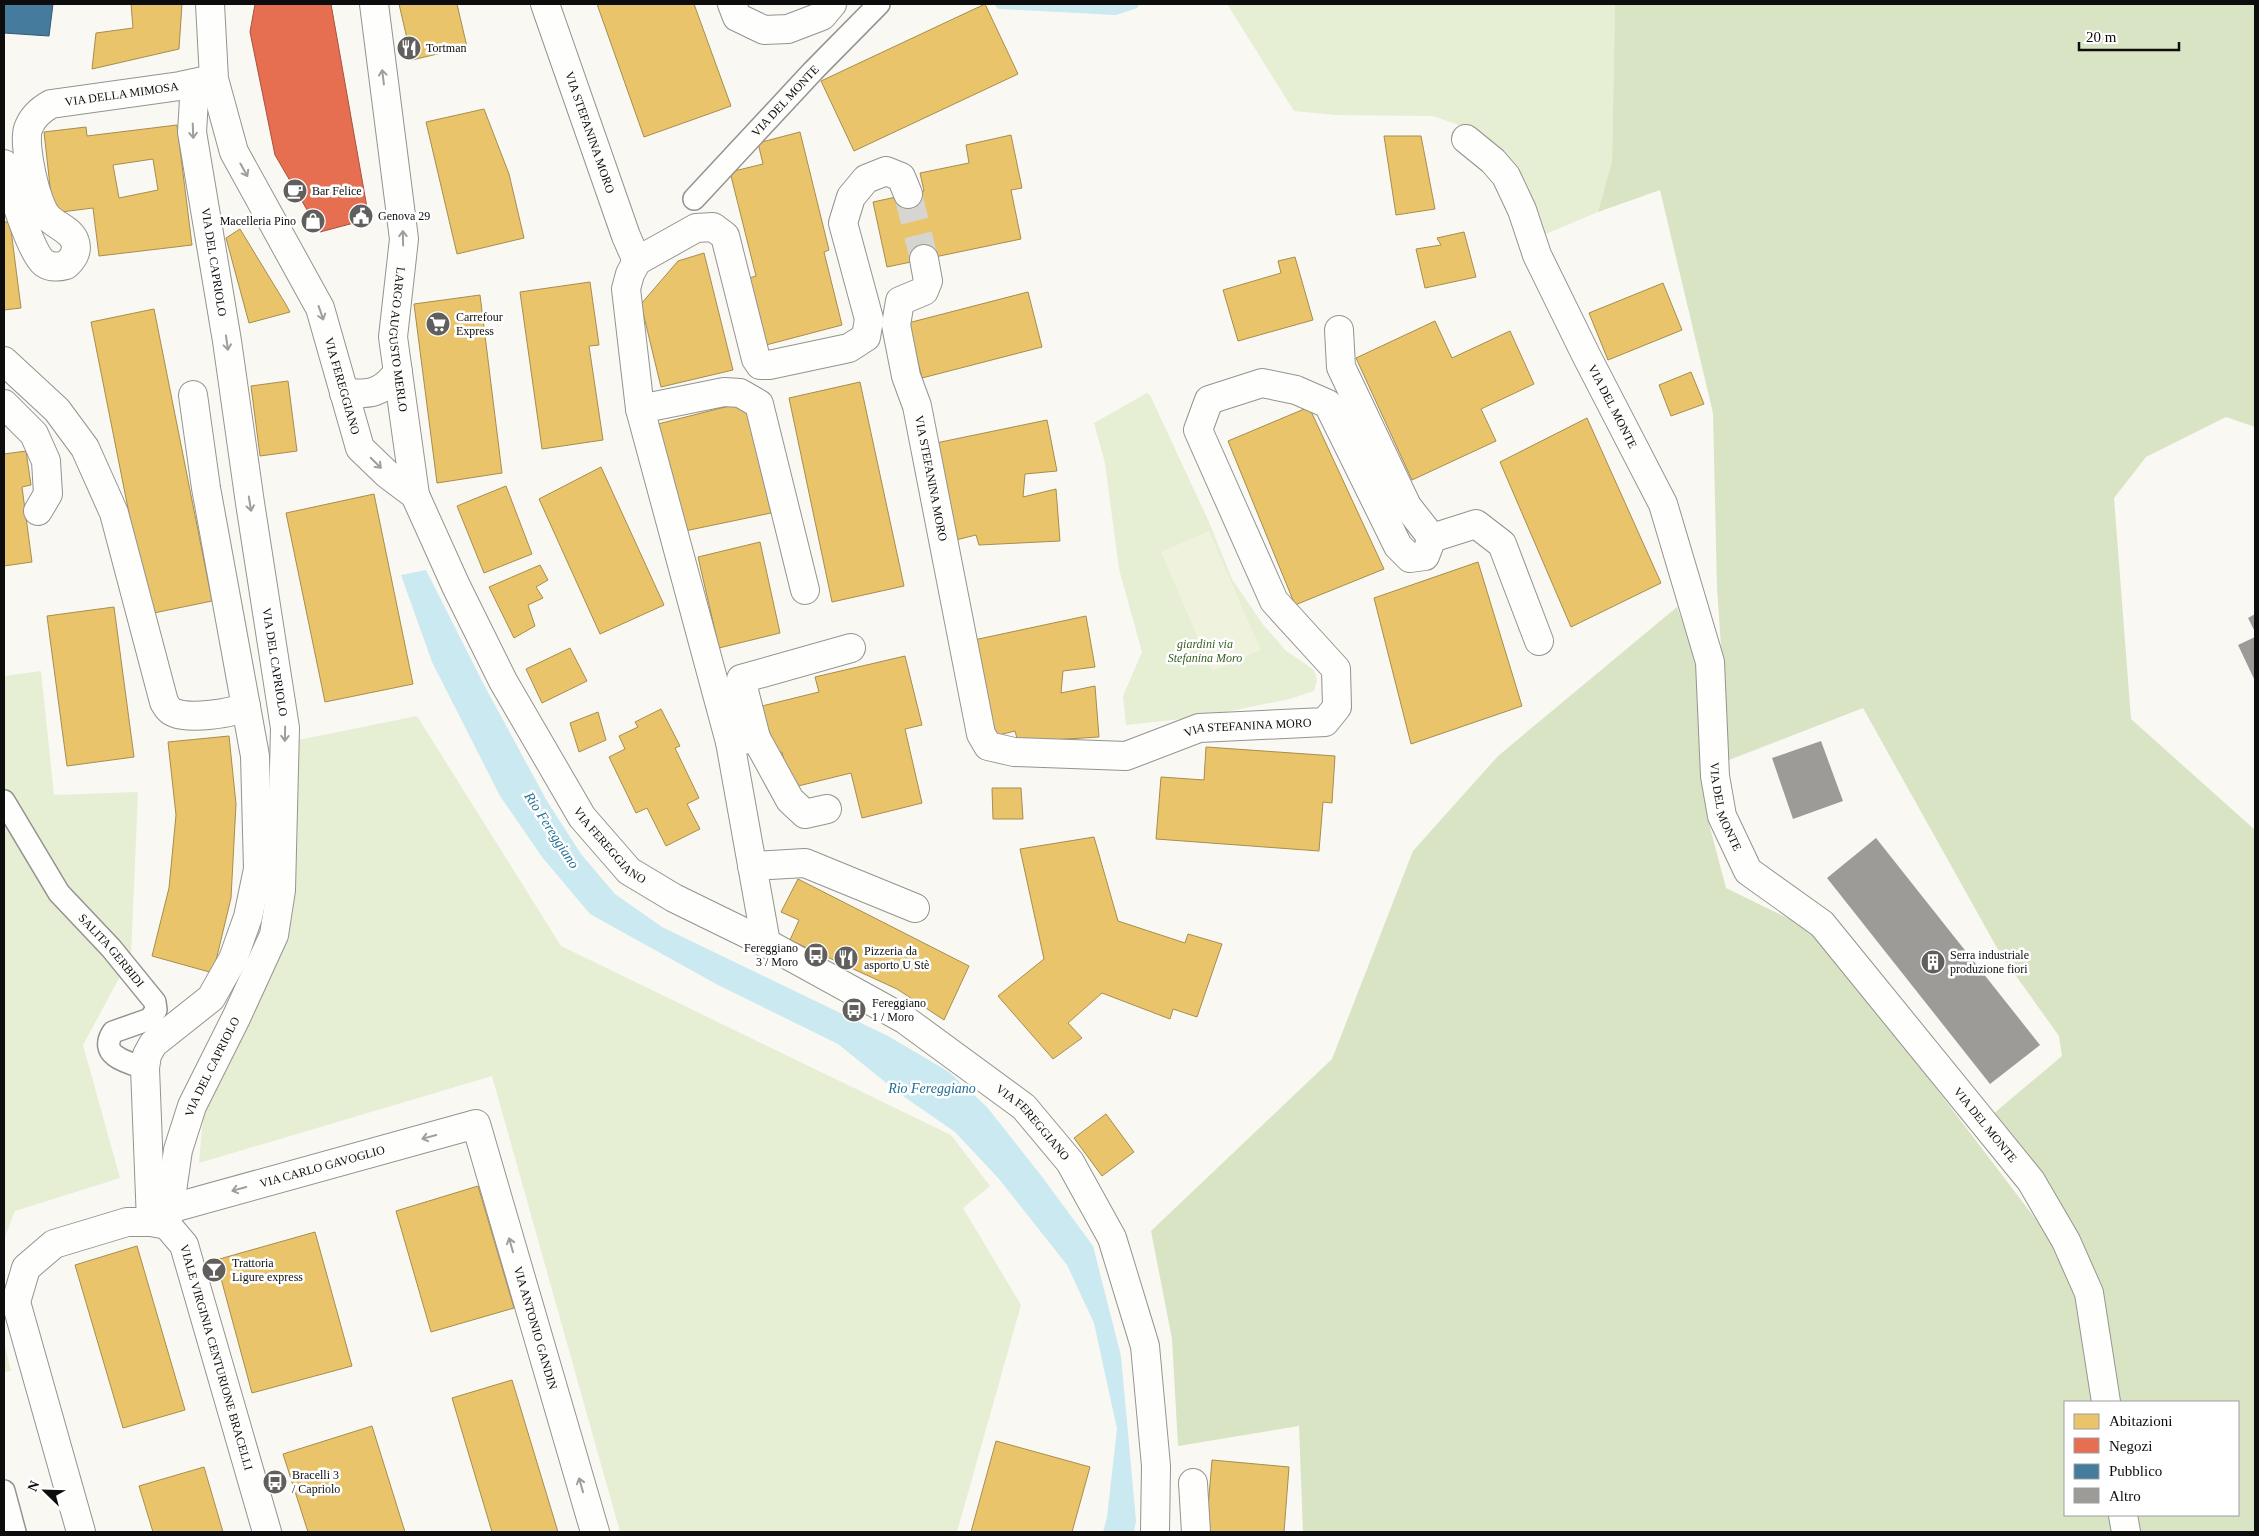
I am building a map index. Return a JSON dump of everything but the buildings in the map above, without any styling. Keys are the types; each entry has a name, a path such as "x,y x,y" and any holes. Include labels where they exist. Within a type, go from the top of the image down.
{"street":[{"name":"VIA FEREGGIANO","path":"210,4 205,81 234,152 320,308 360,448 387,474 415,495 456,586 503,681 582,818 629,871 674,898 766,943 912,1025 1024,1107 1070,1162 1112,1238 1145,1346 1156,1466 1155,1532"},
{"name":"LARGO AUGUSTO MERLO","path":"374,4 404,239 393,337 415,495"},
{"name":"VIA STEFANINA MORO","path":"545,4 626,236 637,261"},
{"path":"732,4 737,17 764,30 788,29 822,16 832,4"},
{"name":"VIA DEL MONTE","path":"694,199 813,71 879,4"},
{"name":"VIA DELLA MIMOSA","path":"4,164 20,216 42,261 53,267 66,265 75,254 75,241 72,235 48,217 38,201 26,139 34,117 41,109 51,104 205,81"},
{"name":"VIA DEL CAPRIOLO","path":"162,1218 178,1150 192,1106 236,1018 274,935 281,890 285,728 227,341 192,132 205,81"},
{"name":"VIA DEL MONTE","path":"1466,139 1493,161 1506,176 1522,210 1537,255 1663,504 1710,662 1715,776 1722,816 1748,871 1822,924 2032,1182 2066,1241 2090,1294 2106,1401"},
{"path":"827,808 804,814 790,800 743,740 640,409 626,289 630,274 637,261 696,228 713,227 726,236 756,359 760,365 769,365 849,348 866,337 869,319 842,223 851,197 866,178 886,171 901,177 908,194"},
{"name":"VIA STEFANINA MORO","path":"924,259 928,281 924,291 900,301 896,325 906,376 919,416 981,734 988,746 1014,752 1126,756 1199,728 1325,722 1337,707 1336,669 1274,601 1198,430 1209,400 1262,383 1296,390 1328,404 1398,546 1410,558 1425,556 1432,538"},
{"path":"1339,330 1341,367 1408,506 1432,538 1476,524 1502,544 1539,641"},
{"path":"4,361 57,410 86,448 114,513 164,702 168,708 178,714 212,715 237,711 246,706"},
{"path":"344,393 364,394 387,386 398,372"},
{"path":"640,409 724,392 740,392 759,404 805,590"},
{"path":"82,1532 16,1302 26,1268 54,1244 127,1222 162,1218 144,1068 147,1055 153,1044 211,998 233,959 248,917 258,869 255,756 206,488 193,396"},
{"path":"4,404 34,434 46,461 48,494 38,511"},
{"path":"766,943 752,866 743,740 741,678 851,648"},
{"name":"SALITA GERBIDI","path":"4,801 59,893 111,948 155,1002 156,1010 150,1019 113,1032 110,1037 111,1052 117,1058 144,1068"},
{"path":"752,866 805,862 915,908"},
{"name":"VIA CARLO GAVOGLIO","path":"162,1218 476,1124"},
{"name":"VIA ANTONIO GANDIN","path":"476,1124 595,1532"},
{"name":"VIALE VIRGINIA CENTURIONE BRACELLI","path":"162,1218 184,1245 268,1532"},
{"path":"1193,1483 1196,1532"},
{"path":"4,1491 15,1532"},
{"path":"2123,1516 2126,1532"}],"green space":[{"path":"1227,4 1615,4 1612,161 1598,212 1541,236 1467,128 1433,116 1336,115 1294,111"},
{"path":"1615,4 2255,4 2255,427 2226,417 2146,457 2114,498 2131,719 2255,830 2255,1532 2139,1532 2136,1516 2239,1516 2239,1401 2116,1401 2097,1293 1992,1115 2062,1056 2059,1036 2001,955 1863,708 1729,760 1717,588 1713,413 1660,190 1598,212 1612,161"},
{"name":"giardini via Stefanina Moro","path":"1147,393 1150,395 1209,522 1232,579 1264,626 1285,650 1314,670 1317,680 1314,691 1290,699 1200,717 1126,725 1123,696 1142,652 1119,569 1105,463 1094,423"},
{"path":"1209,531 1261,650 1212,671 1161,552"},
{"path":"1677,607 1699,667 1708,820 1726,888 1818,933 2056,1246 2079,1297 2095,1401 2064,1401 2064,1516 2112,1516 2114,1532 1303,1532 1299,1426 1178,1446 1172,1339 1151,1231 1332,1059 1413,851 1498,756"},
{"path":"41,671 54,795 138,792 131,956 83,1045 120,1178 15,1211 4,1239 4,676"},
{"path":"417,716 561,946 951,1135 990,1186 963,1208 1021,1305 957,1532 620,1532 492,1076 199,1163 205,1094 270,979 292,916 298,740"},
{"path":"4,1343 11,1371 4,1372"}],"water":[{"name":"Rio Fereggiano","path":"426,570 484,685 547,801 581,854 615,894 662,927 888,1036 949,1072 987,1107 1043,1178 1093,1246 1121,1356 1136,1521 1134,1532 1103,1532 1107,1517 1117,1429 1094,1323 1067,1265 999,1179 955,1132 900,1094 838,1044 718,985 590,914 542,857 500,796 432,662 401,575"}],"waterway":[{"path":"1000,4 1115,10 1134,4"}],"tunnel":[{"path":"908,194 924,259"}],"place":[{"name":"Tortman","path":"409,48"},
{"name":"Bar Felice","path":"295,191"},
{"name":"Genova 29","path":"361,216"},
{"name":"Macelleria Pino","path":"313,221"},
{"name":"Carrefour Express","path":"438,324"},
{"name":"Fereggiano 3 / Moro","path":"816,955"},
{"name":"Pizzeria da asporto U Stè","path":"846,958"},
{"name":"Serra industriale produzione fiori","path":"1933,962"},
{"name":"Fereggiano 1 / Moro","path":"854,1010"},
{"name":"Trattoria Ligure express","path":"214,1270"},
{"name":"Bracelli 3 / Capriolo","path":"275,1482"}]}
